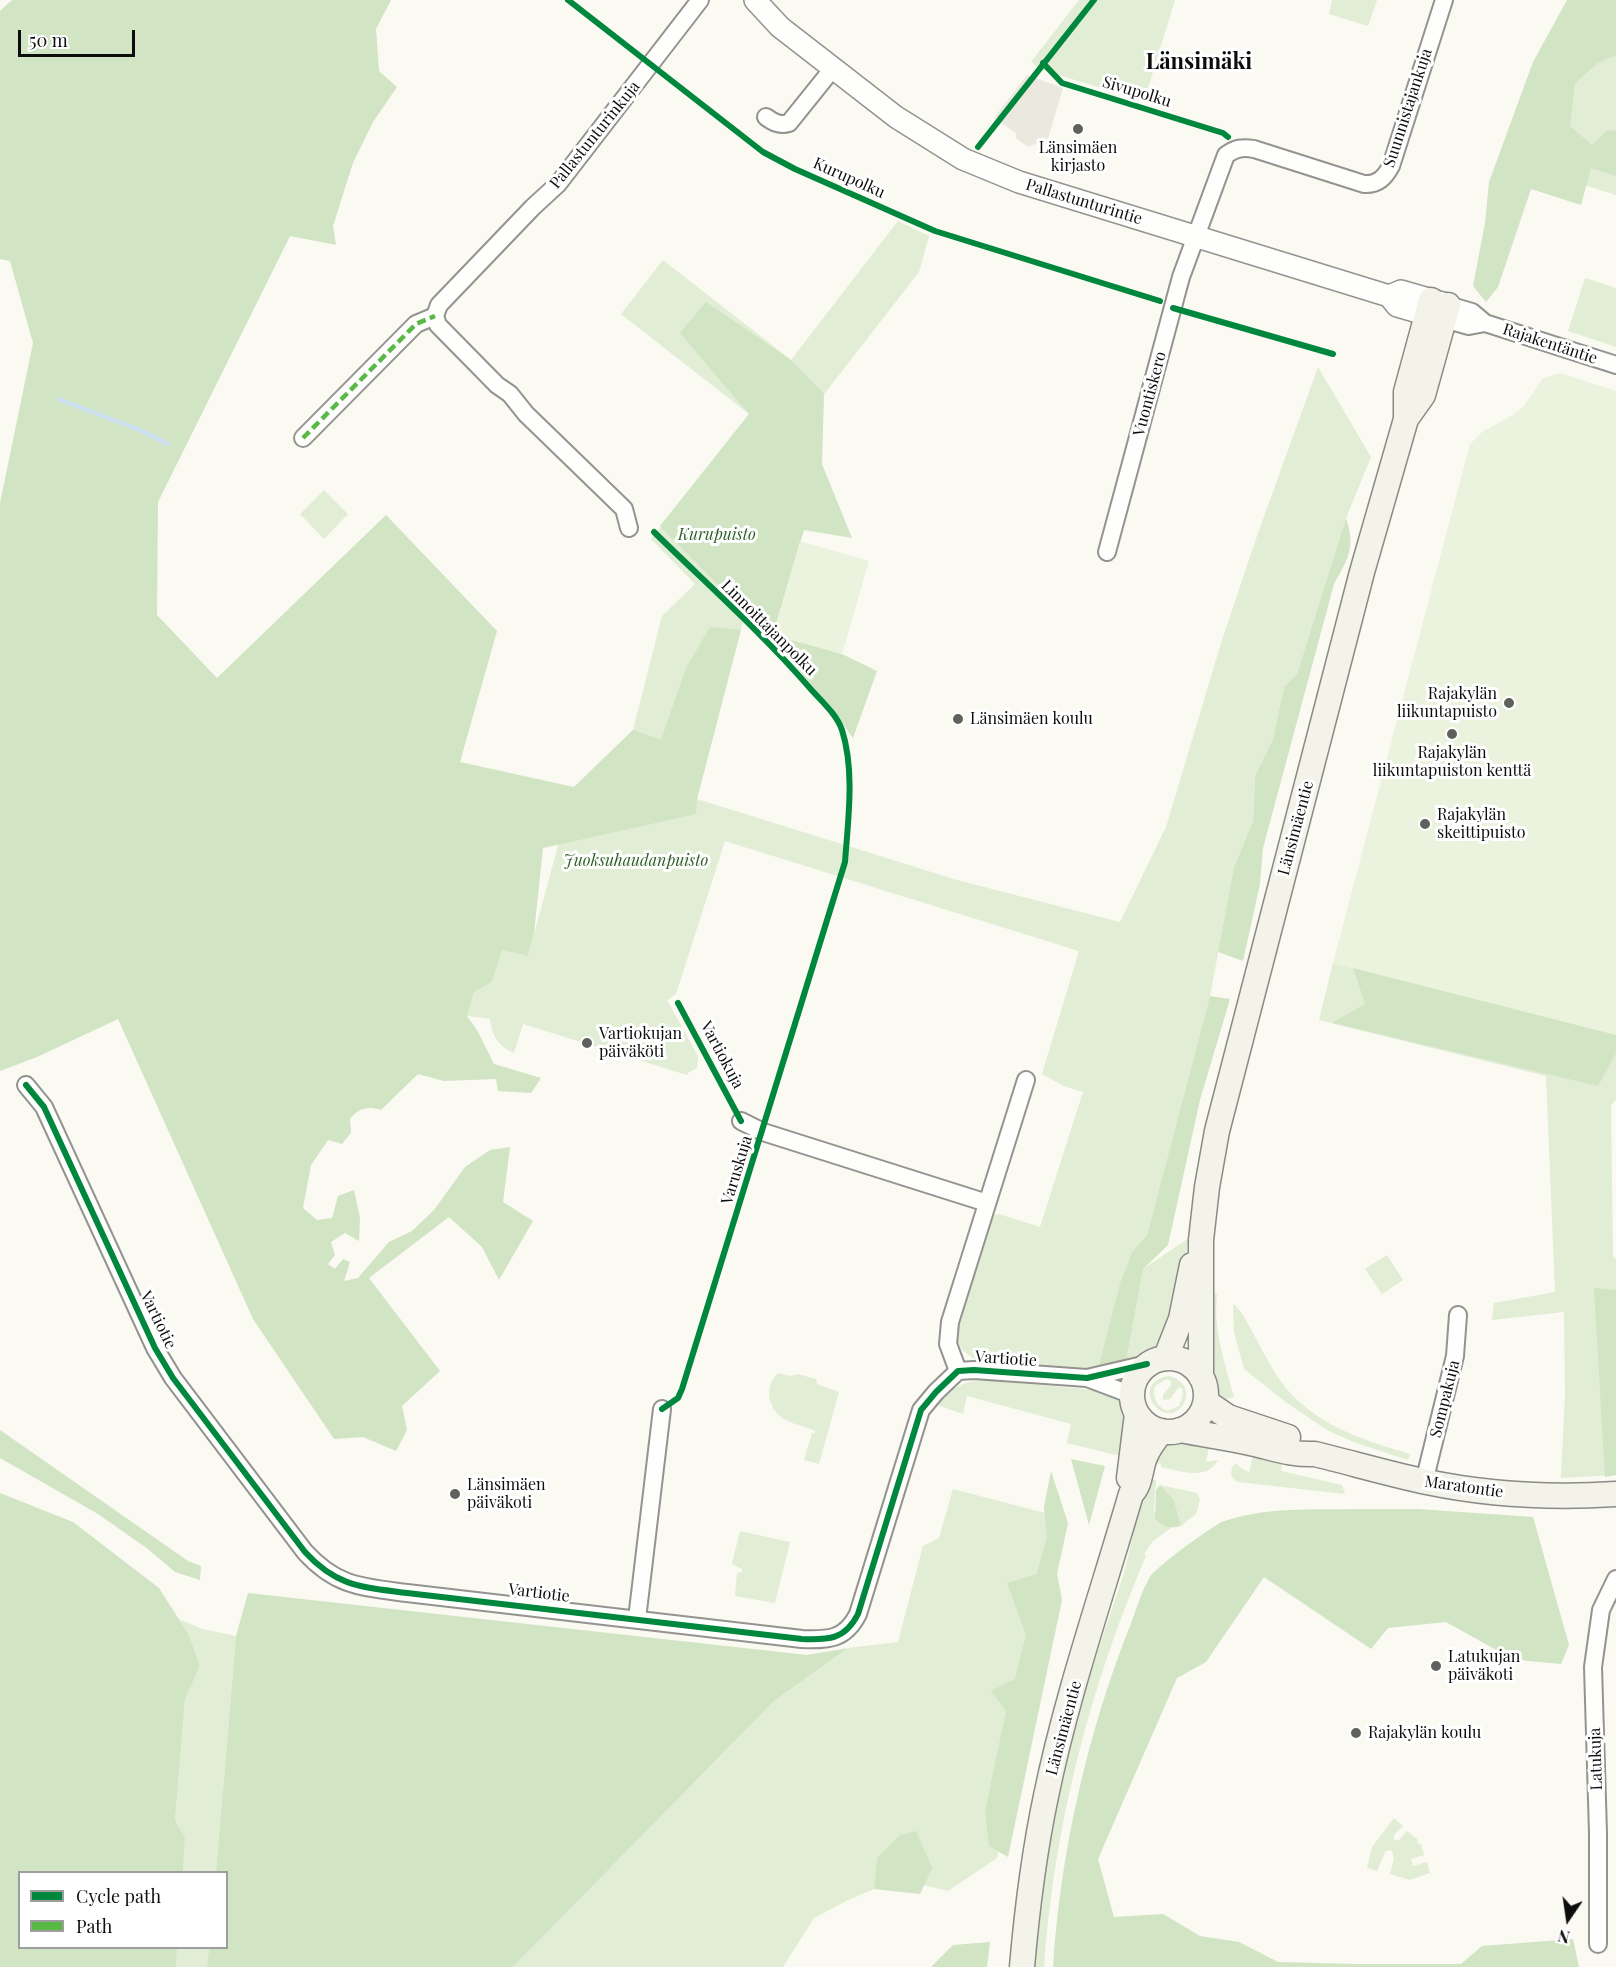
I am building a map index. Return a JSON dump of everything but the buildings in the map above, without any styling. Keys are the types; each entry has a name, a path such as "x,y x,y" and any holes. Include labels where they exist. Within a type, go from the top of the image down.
{"main road":[{"name":"Länsimäentie","path":"1202,1377 1201,1240 1217,1131 1362,572 1406,419 1423,395 1438,310"},
{"name":"Länsimäentie","path":"1157,1361 1181,1319 1188,1281 1201,1240"},
{"path":"1157,1361 1187,1362 1202,1377 1205,1384 1206,1402 1194,1422 1171,1431 1147,1425 1134,1404 1136,1378 1157,1361"},
{"name":"Maratontie","path":"1206,1402 1228,1417 1301,1441 1315,1454"},
{"name":"Länsimäentie","path":"1131,1494 1128,1485 1134,1404"},
{"name":"Länsimäentie","path":"1022,1967 1030,1885 1046,1794 1064,1720 1131,1494 1137,1487 1144,1458 1155,1439 1171,1431"},
{"name":"Maratontie","path":"1171,1431 1255,1444 1297,1455 1315,1454 1424,1482 1482,1491 1536,1496 1616,1494"}],"street":[{"name":"Pallastunturinkuja","path":"435,316 439,305 558,184 700,0"},
{"name":"Pallastunturintie","path":"755,0 780,27 896,117 969,162 1019,182 1389,296 1401,291 1438,310"},
{"name":"Suunnistajankuja","path":"1195,237 1203,222 1222,162 1226,155 1234,149 1243,147 1254,149 1364,184 1378,182 1386,175 1391,166 1444,0"},
{"path":"766,117 774,123 784,125 789,123 834,67"},
{"name":"Vuontiskero","path":"1107,552 1181,277 1195,237"},
{"name":"Rajakentäntie","path":"1438,310 1469,326 1485,323 1616,365"},
{"path":"303,438 416,324 435,316 438,325 497,385 510,394 526,414 624,510 629,528"},
{"name":"Vartiotie","path":"958,1371 948,1344 950,1322 1026,1080"},
{"name":"Vartiotie","path":"26,1086 44,1107 155,1348 173,1378 290,1535 324,1570 350,1584 802,1639 826,1640 841,1634 854,1622 921,1410 958,1371 1088,1377 1157,1361"},
{"path":"741,1121 763,1132 987,1203"},
{"name":"Sompakuja","path":"1424,1482 1456,1350 1458,1315"},
{"name":"Vartiotie","path":"1088,1377 1134,1404"},
{"path":"637,1619 662,1409"},
{"name":"Latukuja","path":"1598,1944 1598,1841 1593,1667 1601,1610 1616,1579"}],"green space":[{"path":"12,0 391,0 376,29 379,71 397,87 373,122 353,163 333,226 336,245 290,236 158,502 157,615 217,678 386,515 497,631 460,762 574,787 633,730 661,740 686,668 710,627 741,630 697,799 696,814 543,848 534,933 528,956 502,950 492,982 474,992 467,1016 477,1030 494,1064 541,1078 531,1093 498,1091 496,1079 444,1081 418,1074 381,1110 364,1109 353,1115 350,1119 351,1133 342,1144 328,1140 311,1165 303,1208 317,1220 332,1218 338,1196 354,1190 360,1218 359,1241 345,1233 331,1242 335,1255 328,1264 335,1269 343,1259 350,1262 344,1281 358,1278 389,1242 412,1231 434,1210 465,1167 490,1150 510,1147 503,1202 533,1221 499,1280 482,1247 449,1217 369,1278 440,1371 402,1406 407,1430 396,1451 363,1437 334,1439 253,1319 118,1019 37,1057 0,1071 0,503 33,343 10,261 0,259 0,11"},
{"path":"1079,0 1175,0 1144,101 1042,70 1031,62"},
{"path":"1332,0 1377,0 1368,26 1329,14"},
{"path":"1567,0 1616,0 1616,55 1598,63 1575,83 1570,126 1592,145 1607,131 1616,130 1616,176 1591,168 1581,205 1531,189 1498,287 1486,302 1473,286 1485,223 1489,182 1533,62"},
{"path":"1616,0 1616,195 1530,168"},
{"name":"Juoksuhaudanpuisto","path":"898,221 929,236 919,272 790,438 697,799 957,880 1120,922 1166,827 1222,640 1318,367 1371,457 1346,518 1297,674 1284,687 1273,739 1255,776 1253,821 1234,867 1210,996 1147,1235 1132,1252 1120,1283 1098,1369 1056,1368 976,1360 963,1351 956,1334 991,1216 999,1214 1040,1227 1083,1092 1064,1086 1042,1074 1079,951 725,841 676,994 667,1000 698,1056 697,1068 687,1075 523,1024 514,1053 497,1040 490,1019 467,1016 474,992 492,982 502,950 528,956 574,787 633,730 662,616 695,584 651,539 749,414 621,314 663,260 791,360"},
{"path":"1585,278 1616,288 1616,347 1568,331"},
{"name":"Kurupuisto","path":"706,302 791,360 824,394 822,464 852,538 804,530 773,634 842,654 877,671 853,738 785,655 660,526 749,414 680,333"},
{"name":"Rajakylän liikuntapuisto","path":"1560,373 1616,391 1616,1035 1333,963 1470,444 1482,432 1523,407 1543,378"},
{"path":"324,490 348,514 324,539 300,514"},
{"path":"1346,518 1350,537 1349,552 1334,584 1263,848 1260,884 1243,961 1218,952 1234,867 1253,821 1255,776 1273,739 1284,687 1297,674"},
{"path":"800,541 869,561 842,654 773,635"},
{"path":"1333,963 1616,1035 1616,1099 1611,1106 1613,1256 1616,1259 1616,1475 1561,1478 1565,1394 1564,1312 1492,1320 1494,1303 1555,1292 1546,1076 1319,1020"},
{"path":"1353,967 1616,981 1616,1053 1598,1086 1332,1023 1365,1004"},
{"path":"1210,996 1230,999 1200,1100 1168,1245 1143,1269 1126,1362 1098,1369 1120,1283 1132,1252 1147,1235"},
{"path":"1189,1238 1173,1321 1159,1349 1126,1362 1143,1269"},
{"path":"1387,1255 1403,1280 1382,1294 1365,1269"},
{"path":"1594,1288 1616,1290 1616,1475 1605,1477"},
{"path":"1209,1292 1217,1294 1218,1333 1234,1397 1219,1401 1215,1390 1207,1318"},
{"path":"1233,1305 1243,1315 1266,1358 1294,1397 1323,1420 1340,1429 1410,1454 1408,1460 1353,1442 1327,1430 1287,1403 1244,1369 1234,1332"},
{"path":"778,1373 790,1376 798,1374 816,1379 817,1384 839,1392 819,1464 804,1460 812,1433 815,1431 781,1417 772,1406 770,1386"},
{"path":"1168,1376 1181,1382 1186,1398 1177,1411 1168,1413 1160,1410 1154,1404 1150,1397 1150,1388 1156,1381","holes":["1166,1379 1171,1381 1171,1385 1163,1395 1163,1400 1170,1399 1179,1387 1182,1388 1183,1395 1179,1406 1167,1411 1158,1404 1154,1390 1155,1386"]},
{"path":"983,1380 1107,1391 1123,1404 1128,1418 1124,1454 1116,1455 1067,1443 1071,1424 967,1396 963,1414 940,1406 938,1402 953,1389 970,1382"},
{"path":"0,1430 188,1561 201,1566 200,1580 175,1572 148,1549 98,1514 0,1458"},
{"path":"1174,1439 1210,1443 1206,1462 1218,1460 1207,1471 1192,1473 1161,1467 1161,1464 1150,1462 1163,1444"},
{"path":"1254,1453 1283,1461 1281,1471 1342,1485 1345,1494 1238,1482 1231,1474 1232,1468 1235,1463 1249,1472"},
{"path":"1071,1459 1105,1466 1089,1525"},
{"path":"1051,1471 1068,1523 1057,1574 1062,1600 1008,1857 989,1846 985,1812 1006,1711 991,1691 1015,1679 1026,1635 1007,1583 1037,1574 1047,1536 1044,1507"},
{"path":"1147,1478 1156,1480 1154,1510 1161,1524 1171,1528 1153,1541 1144,1554 1146,1556 1108,1655 1092,1706 1066,1809 1056,1862 1044,1967 1034,1967 1042,1869 1073,1725 1124,1573"},
{"path":"1160,1485 1197,1493 1200,1500 1196,1514 1181,1526 1174,1500"},
{"path":"1160,1485 1174,1500 1181,1526 1167,1527 1155,1519 1156,1490"},
{"path":"953,1489 1045,1513 1048,1531 997,1858 948,1891 879,1874 876,1871 874,1889 814,1918 783,1967 513,1967 774,1701 848,1648 898,1642 923,1546 939,1538"},
{"path":"0,1493 73,1522 159,1588 189,1635 200,1666 185,1699 175,1820 185,1838 183,1871 18,1871 18,1949 177,1949 176,1967 0,1967"},
{"path":"1309,1509 1418,1509 1533,1517 1569,1645 1561,1664 1519,1660 1446,1622 1388,1628 1371,1649 1264,1577 1206,1662 1177,1678 1098,1859 1114,1917 1163,1914 1200,1936 1239,1942 1278,1962 1461,1964 1482,1946 1573,1939 1579,1967 1053,1967 1069,1839 1088,1753 1113,1671 1150,1577 1162,1565 1207,1531 1222,1522 1239,1517 1256,1513"},
{"path":"740,1531 790,1542 775,1603 735,1596 737,1573 742,1572 742,1569 732,1564"},
{"path":"248,1593 807,1655 848,1648 774,1701 513,1967 207,1967 209,1949 228,1949 228,1871 216,1871 236,1636"},
{"path":"179,1619 202,1629 236,1636 216,1871 183,1871 185,1838 175,1820 185,1699 200,1666 189,1635"},
{"path":"1394,1818 1403,1826 1394,1835 1394,1840 1399,1840 1407,1831 1418,1840 1417,1843 1421,1844 1424,1855 1411,1859 1413,1866 1427,1862 1430,1873 1410,1880 1390,1874 1394,1859 1392,1851 1389,1850 1385,1852 1377,1871 1367,1868 1372,1847"},
{"path":"916,1831 932,1868 920,1894 874,1889 877,1858 900,1835"},
{"path":"990,1942 987,1967 931,1967 953,1945"},
{"path":"177,1949 209,1949 207,1967 176,1967"}],"shaded area":[{"path":"1027,75 1063,88 1047,142 1028,147 1016,138 1016,133 994,118"}],"waterway":[{"path":"58,399 140,430 168,444"}],"marked path":[{"path":"303,438 416,324 435,316"}],"cycle path":[{"name":"Kurupolku","path":"568,0 763,152 795,169 935,231 1160,301"},
{"path":"978,147 1094,0"},
{"name":"Sivupolku","path":"1043,63 1062,83 1223,133 1228,137"},
{"path":"1173,308 1333,354"},
{"name":"Linnoittajanpolku","path":"654,532 772,647 832,712 842,730 849,779 845,862 682,1389 678,1398 662,1409"},
{"name":"Vartiokuja","path":"678,1003 741,1121"},
{"path":"26,1085 44,1107 155,1348 173,1378 305,1552 317,1564 339,1579 363,1587 802,1639 835,1637 847,1629 858,1614 921,1410 958,1371 974,1370 1087,1378 1147,1364"}],"place":[{"name":"Länsimäen kirjasto","path":"1078,129"},
{"name":"Rajakylän liikuntapuisto","path":"1509,703"},
{"name":"Länsimäen koulu","path":"958,719"},
{"name":"Rajakylän liikuntapuiston kenttä","path":"1452,734"},
{"name":"Rajakylän skeittipuisto","path":"1425,824"},
{"name":"Vartiokujan päiväköti","path":"587,1043"},
{"name":"Länsimäen päiväkoti","path":"455,1494"},
{"name":"Latukujan päiväkoti","path":"1436,1666"},
{"name":"Rajakylän koulu","path":"1356,1733"}],"district":[{"name":"Länsimäki","path":"1199,62"}]}
